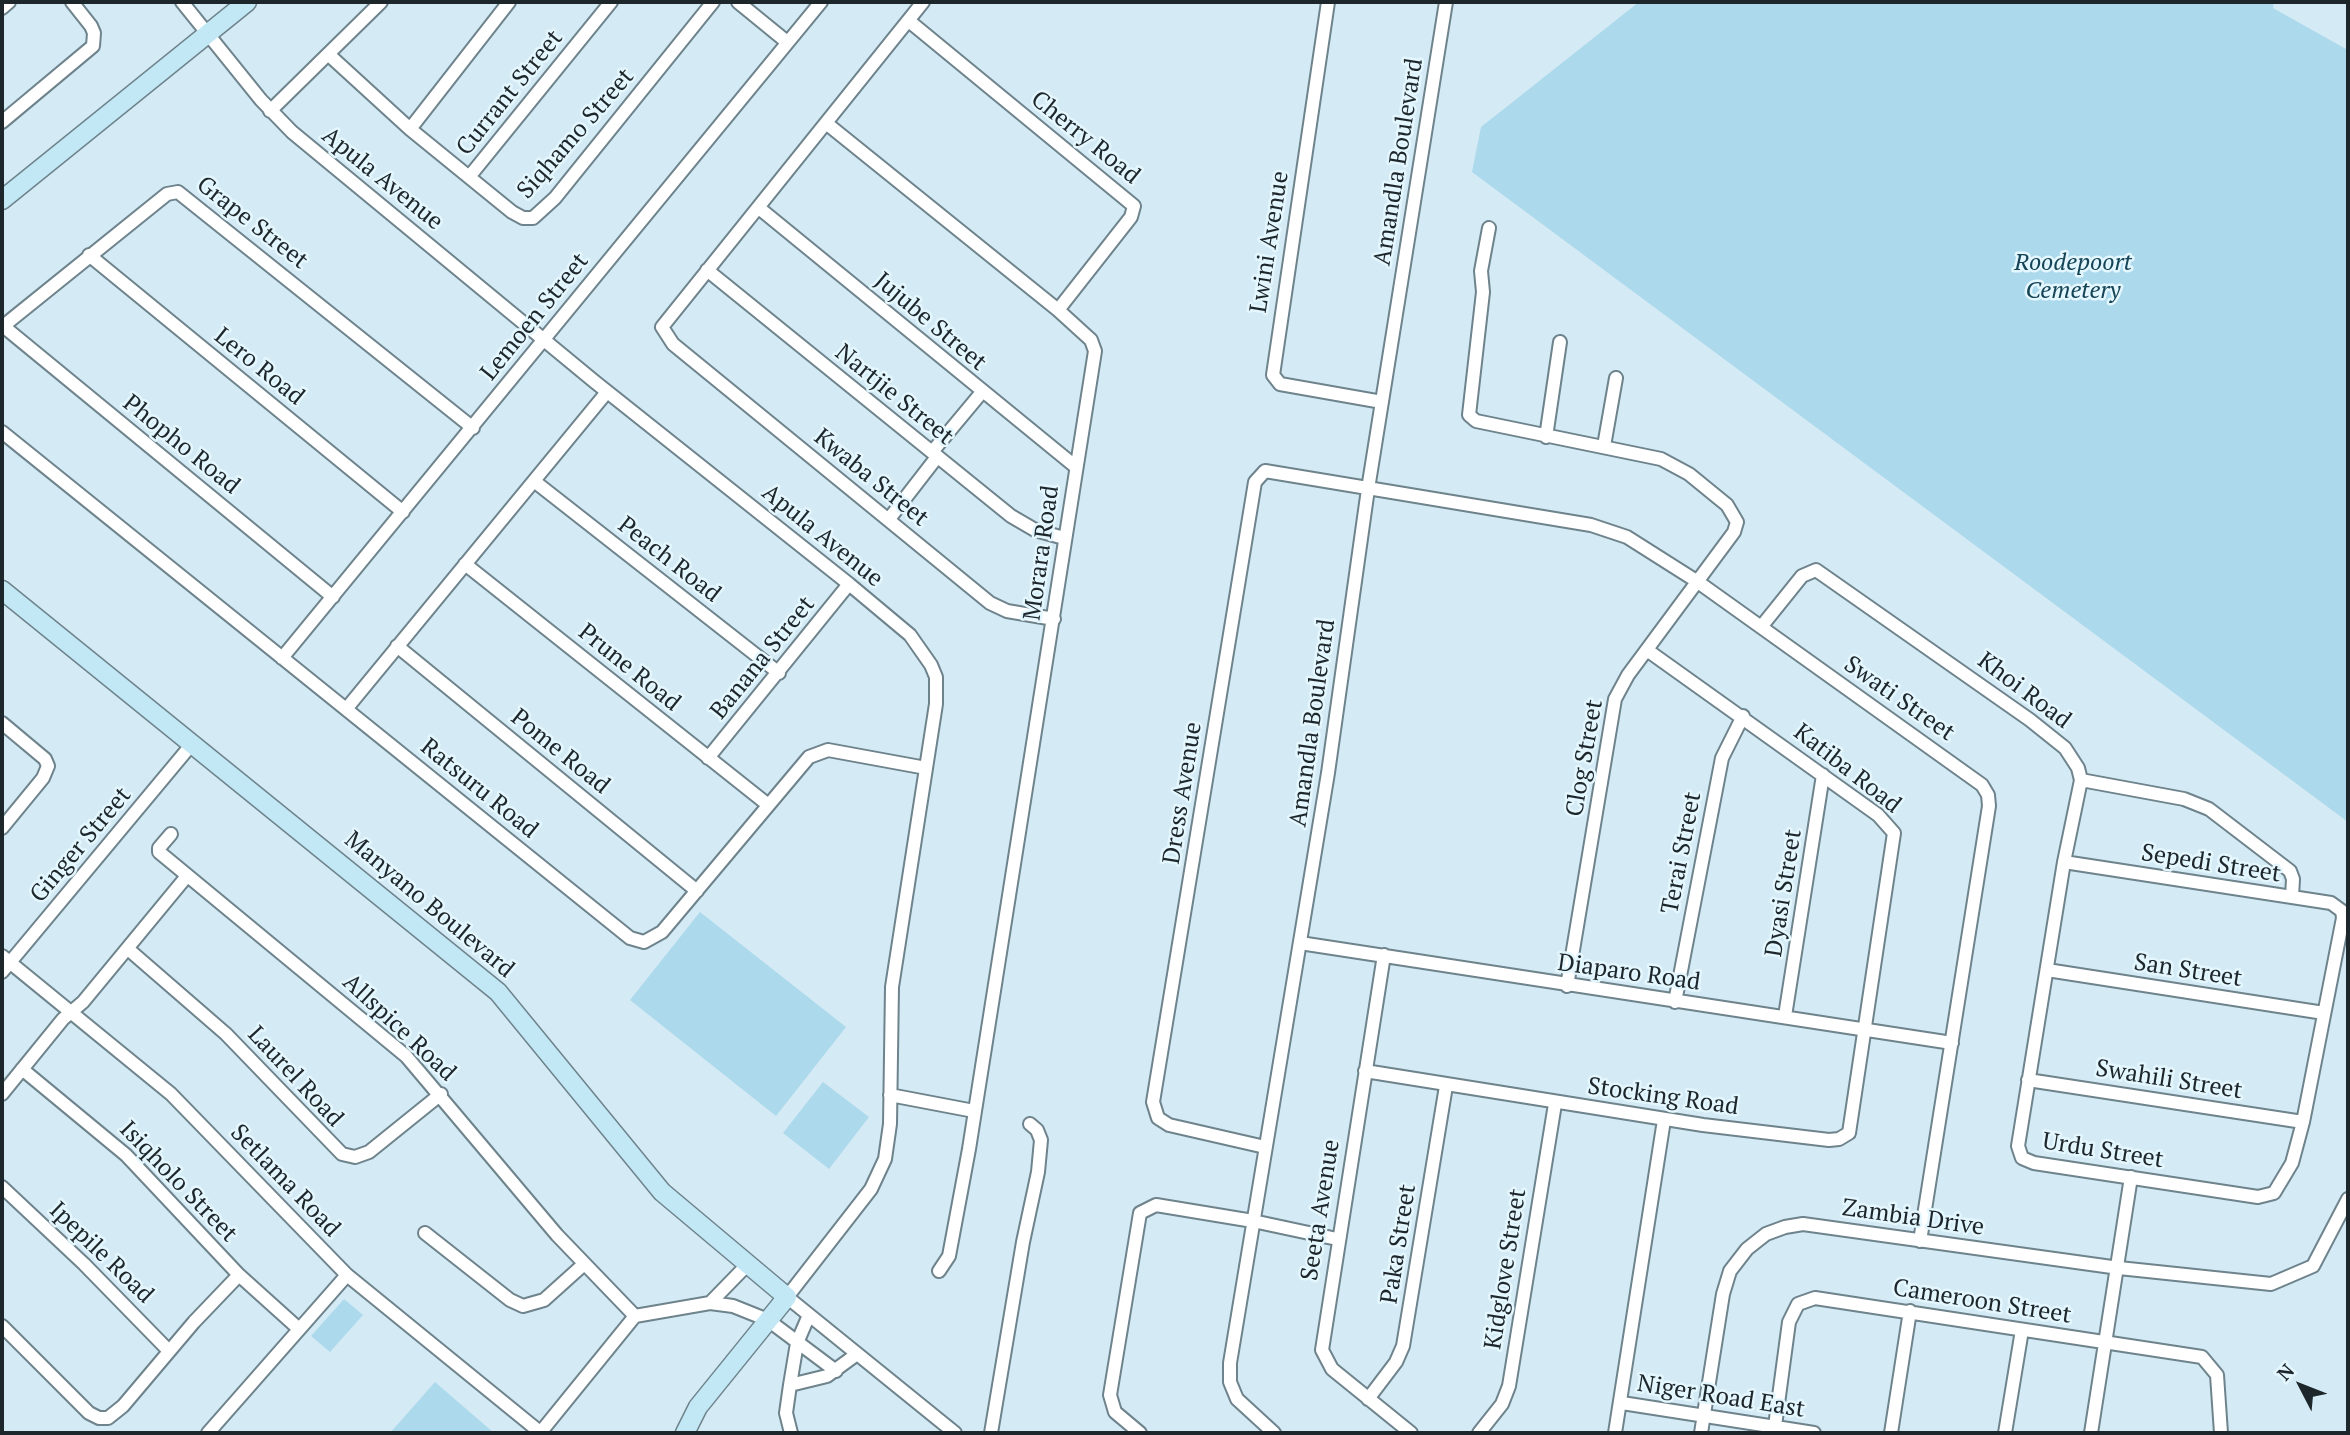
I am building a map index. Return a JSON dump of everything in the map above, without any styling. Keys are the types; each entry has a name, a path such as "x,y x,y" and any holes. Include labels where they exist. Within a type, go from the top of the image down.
{"street":[{"path":"2,8 9,2"},
{"path":"2,122 93,46 94,33 72,2"},
{"name":"Apula Avenue","path":"182,2 270,111 313,151 607,392 849,584 910,635 932,665 936,677 936,704 892,987 888,1142 880,1172 860,1205 787,1297"},
{"path":"2,200 247,2"},
{"path":"270,111 381,2"},
{"path":"410,129 509,2"},
{"name":"Currant Street","path":"469,177 611,2"},
{"name":"Siqhamo Street","path":"328,54 410,129 519,216 530,219 540,215 713,2"},
{"path":"738,2 787,42"},
{"name":"Lemoen Street","path":"282,658 474,428 543,339 821,2"},
{"path":"707,270 923,2"},
{"name":"Lwini Avenue","path":"1328,2 1273,374 1280,384 1381,402"},
{"name":"Amandla Boulevard","path":"1273,1433 1243,1407 1230,1382 1230,1363 1300,943 1381,402 1446,2"},
{"name":"Cherry Road","path":"909,21 1134,206 1131,217 1058,310"},
{"name":"Morara Road","path":"826,123 1058,310 1094,346 1054,619 974,1111 949,1256 939,1271"},
{"name":"Grape Street","path":"2,327 167,194 178,192 474,428"},
{"name":"Jujube Street","path":"759,208 1076,467"},
{"path":"1489,228 1481,271 1483,292 1469,415 1476,421 1546,437 1604,446 1616,378"},
{"name":"Lero Road","path":"89,255 402,512"},
{"name":"Kwaba Street","path":"707,270 666,321 664,332 673,344 997,607 1054,619"},
{"name":"Nartjie Street","path":"707,270 1019,522 1035,530 1064,538"},
{"name":"Phopho Road","path":"2,327 333,597"},
{"path":"1546,437 1560,342"},
{"path":"346,708 607,392"},
{"path":"889,519 982,392"},
{"name":"Ratsuru Road","path":"2,432 630,938 644,942 656,937 767,804 802,764 817,753 839,751 926,768"},
{"name":"Clog Street","path":"1567,986 1615,699 1647,650 1734,532 1737,523 1733,511 1689,474 1661,459 1604,446"},
{"name":"Dress Avenue","path":"1265,1147 1169,1125 1158,1118 1153,1102 1255,482 1262,472 1270,471 1368,489"},
{"name":"Peach Road","path":"534,481 779,673"},
{"name":"Swati Street","path":"1368,489 1599,527 1628,537 1698,582 1976,779 1986,791 1989,806 1920,1241"},
{"name":"Prune Road","path":"465,564 767,804"},
{"name":"Khoi Road","path":"1761,627 1802,576 1816,570 2050,736 2073,758 2081,780"},
{"name":"Banana Street","path":"709,758 849,584"},
{"name":"Manyano Boulevard","path":"2,590 498,992 662,1192 787,1297"},
{"name":"Pome Road","path":"397,646 697,891"},
{"name":"Katiba Road","path":"1647,650 1743,716 1887,822 1894,833 1866,1028"},
{"name":"Terai Street","path":"1675,1002 1722,758 1743,716"},
{"path":"2,723 46,758 48,766 43,778 2,828"},
{"name":"Ginger Street","path":"4,963 192,744"},
{"name":"Dyasi Street","path":"1785,1016 1823,775"},
{"path":"2081,780 2184,799 2209,809 2290,870 2293,879 2292,897"},
{"name":"Urdu Street","path":"2081,780 2064,862 2028,1080 2018,1146 2022,1158 2034,1163 2266,1196 2274,1193 2285,1178 2303,1122 2343,918"},
{"name":"Allspice Road","path":"171,834 159,848 159,852 392,1043 441,1094 583,1265 635,1316"},
{"name":"Sepedi Street","path":"2064,862 2331,903 2342,911 2343,918"},
{"path":"2,1094 128,949 187,876"},
{"name":"Diaparo Road","path":"1300,943 1952,1043"},
{"name":"Laurel Road","path":"128,949 226,1034 342,1154 355,1157 369,1152 441,1094"},
{"name":"Seeta Avenue","path":"1384,955 1337,1239 1322,1354 1332,1370 1411,1433"},
{"name":"Setlama Road","path":"4,963 71,1012 171,1094 347,1275 540,1433"},
{"name":"San Street","path":"2047,970 2324,1013"},
{"name":"Stocking Road","path":"1365,1072 1664,1120 1829,1140 1844,1137 1851,1128 1866,1028"},
{"name":"Isiqholo Street","path":"22,1069 126,1155 239,1275 299,1329"},
{"name":"Swahili Street","path":"2028,1080 2303,1122"},
{"name":"Paka Street","path":"1368,1399 1396,1362 1403,1346 1446,1086"},
{"path":"890,1095 974,1111"},
{"name":"Kidglove Street","path":"1479,1433 1502,1404 1509,1386 1555,1104"},
{"path":"1615,1433 1622,1403 1664,1120"},
{"path":"991,1433 1011,1305 1038,1172 1041,1140 1037,1130 1030,1124"},
{"path":"2091,1433 2119,1268 2131,1177"},
{"name":"Ipepile Road","path":"2,1187 84,1264 169,1351"},
{"name":"Zambia Drive","path":"1701,1433 1723,1294 1731,1271 1747,1249 1766,1234 1803,1224 2119,1268 2271,1284 2313,1266 2348,1199"},
{"path":"1140,1433 1115,1412 1110,1395 1137,1217 1144,1209 1156,1205 1253,1221 1337,1239"},
{"path":"425,1233 477,1275 523,1306 544,1300 583,1265"},
{"path":"710,1303 747,1265"},
{"path":"2,1326 89,1413 99,1418 111,1417 239,1275"},
{"path":"208,1433 347,1275"},
{"path":"685,1433 698,1407 787,1297 955,1433"},
{"name":"Cameroon Street","path":"1775,1426 1789,1322 1798,1304 1815,1298 1828,1298 2191,1355 2208,1361 2217,1375 2221,1433"},
{"path":"540,1433 635,1316 710,1303 733,1306 768,1320 835,1371"},
{"path":"1891,1433 1910,1311"},
{"path":"791,1433 786,1413 790,1385 798,1341 809,1315"},
{"path":"2005,1433 2022,1330"},
{"path":"790,1385 827,1376 857,1354"},
{"name":"Niger Road East","path":"1622,1403 1814,1433"}],"green space":[{"name":"Roodepoort Cemetery","path":"1639,2 2274,2 2273,8 2346,49 2348,46 2348,822 1472,172 1481,127"},
{"path":"700,912 846,1027 776,1116 630,1000"},
{"path":"823,1082 869,1117 829,1169 783,1133"},
{"path":"344,1299 363,1315 330,1352 311,1336"},
{"path":"435,1382 494,1433 390,1433"}]}
